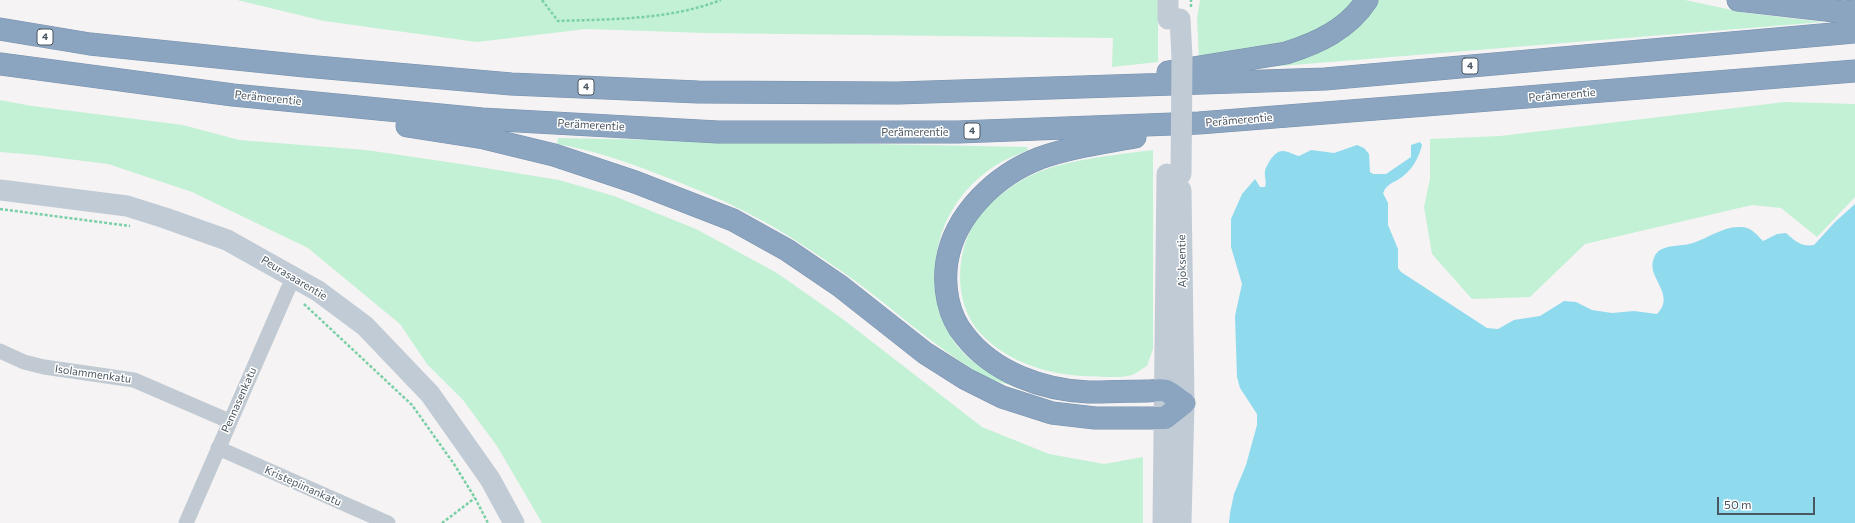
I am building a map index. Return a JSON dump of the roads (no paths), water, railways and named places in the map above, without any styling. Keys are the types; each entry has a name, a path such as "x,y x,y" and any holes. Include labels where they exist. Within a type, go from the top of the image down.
{"highway":[{"path":"1084,87 1286,53 1318,42 1341,28 1360,10 1367,0"},
{"path":"1738,0 1843,12 1855,11"},
{"name":"4","path":"0,29 90,44 305,66 511,84 714,92 898,93 1325,79 1855,32"},
{"name":"Perämerentie","path":"0,64 233,94 482,119 718,132 958,132 1199,124 1855,71"},
{"path":"89,76 484,138 554,155 635,182 733,220 799,258 840,286 925,353 966,379 1002,397 1052,413 1095,418 1165,418 1184,403 1166,391 1087,392 1059,389 1021,378 988,360 964,335 949,305 945,273 954,234 966,215 981,197 1018,169 1039,158 1065,150 1144,136 1199,124"}],"main road":[{"name":"Ajoksentie","path":"1174,9 1170,60 1184,403 1181,523"},
{"name":"Ajoksentie","path":"1163,523 1165,418 1174,174"},
{"name":"Peurasaarentie","path":"0,190 127,206 165,218 227,240 318,291 365,326 430,394 490,479 514,523"}],"street":[{"name":"Pennasenkatu","path":"186,523 288,289 295,277"},
{"name":"Isolammenkatu","path":"0,351 24,362 44,367 134,380 230,421"},
{"name":"Kristepiinankatu","path":"218,448 388,523"}],"water":[{"path":"1420,142 1422,145 1421,149 1412,167 1406,174 1389,185 1383,193 1388,203 1388,225 1398,249 1398,268 1401,272 1487,328 1498,329 1514,320 1540,316 1564,301 1576,302 1592,310 1612,313 1634,311 1657,314 1662,307 1664,299 1653,272 1652,265 1657,252 1669,247 1689,244 1734,227 1745,227 1756,233 1763,241 1777,234 1786,233 1795,241 1802,244 1814,245 1835,222 1855,204 1855,523 1229,523 1234,494 1246,465 1257,425 1257,414 1240,388 1237,377 1235,316 1242,284 1231,247 1231,219 1242,194 1255,179 1260,187 1265,187 1266,168 1269,161 1280,151 1299,156 1311,150 1334,153 1357,145 1364,148 1369,154 1370,172 1373,174 1386,174 1411,157 1411,145"}]}
